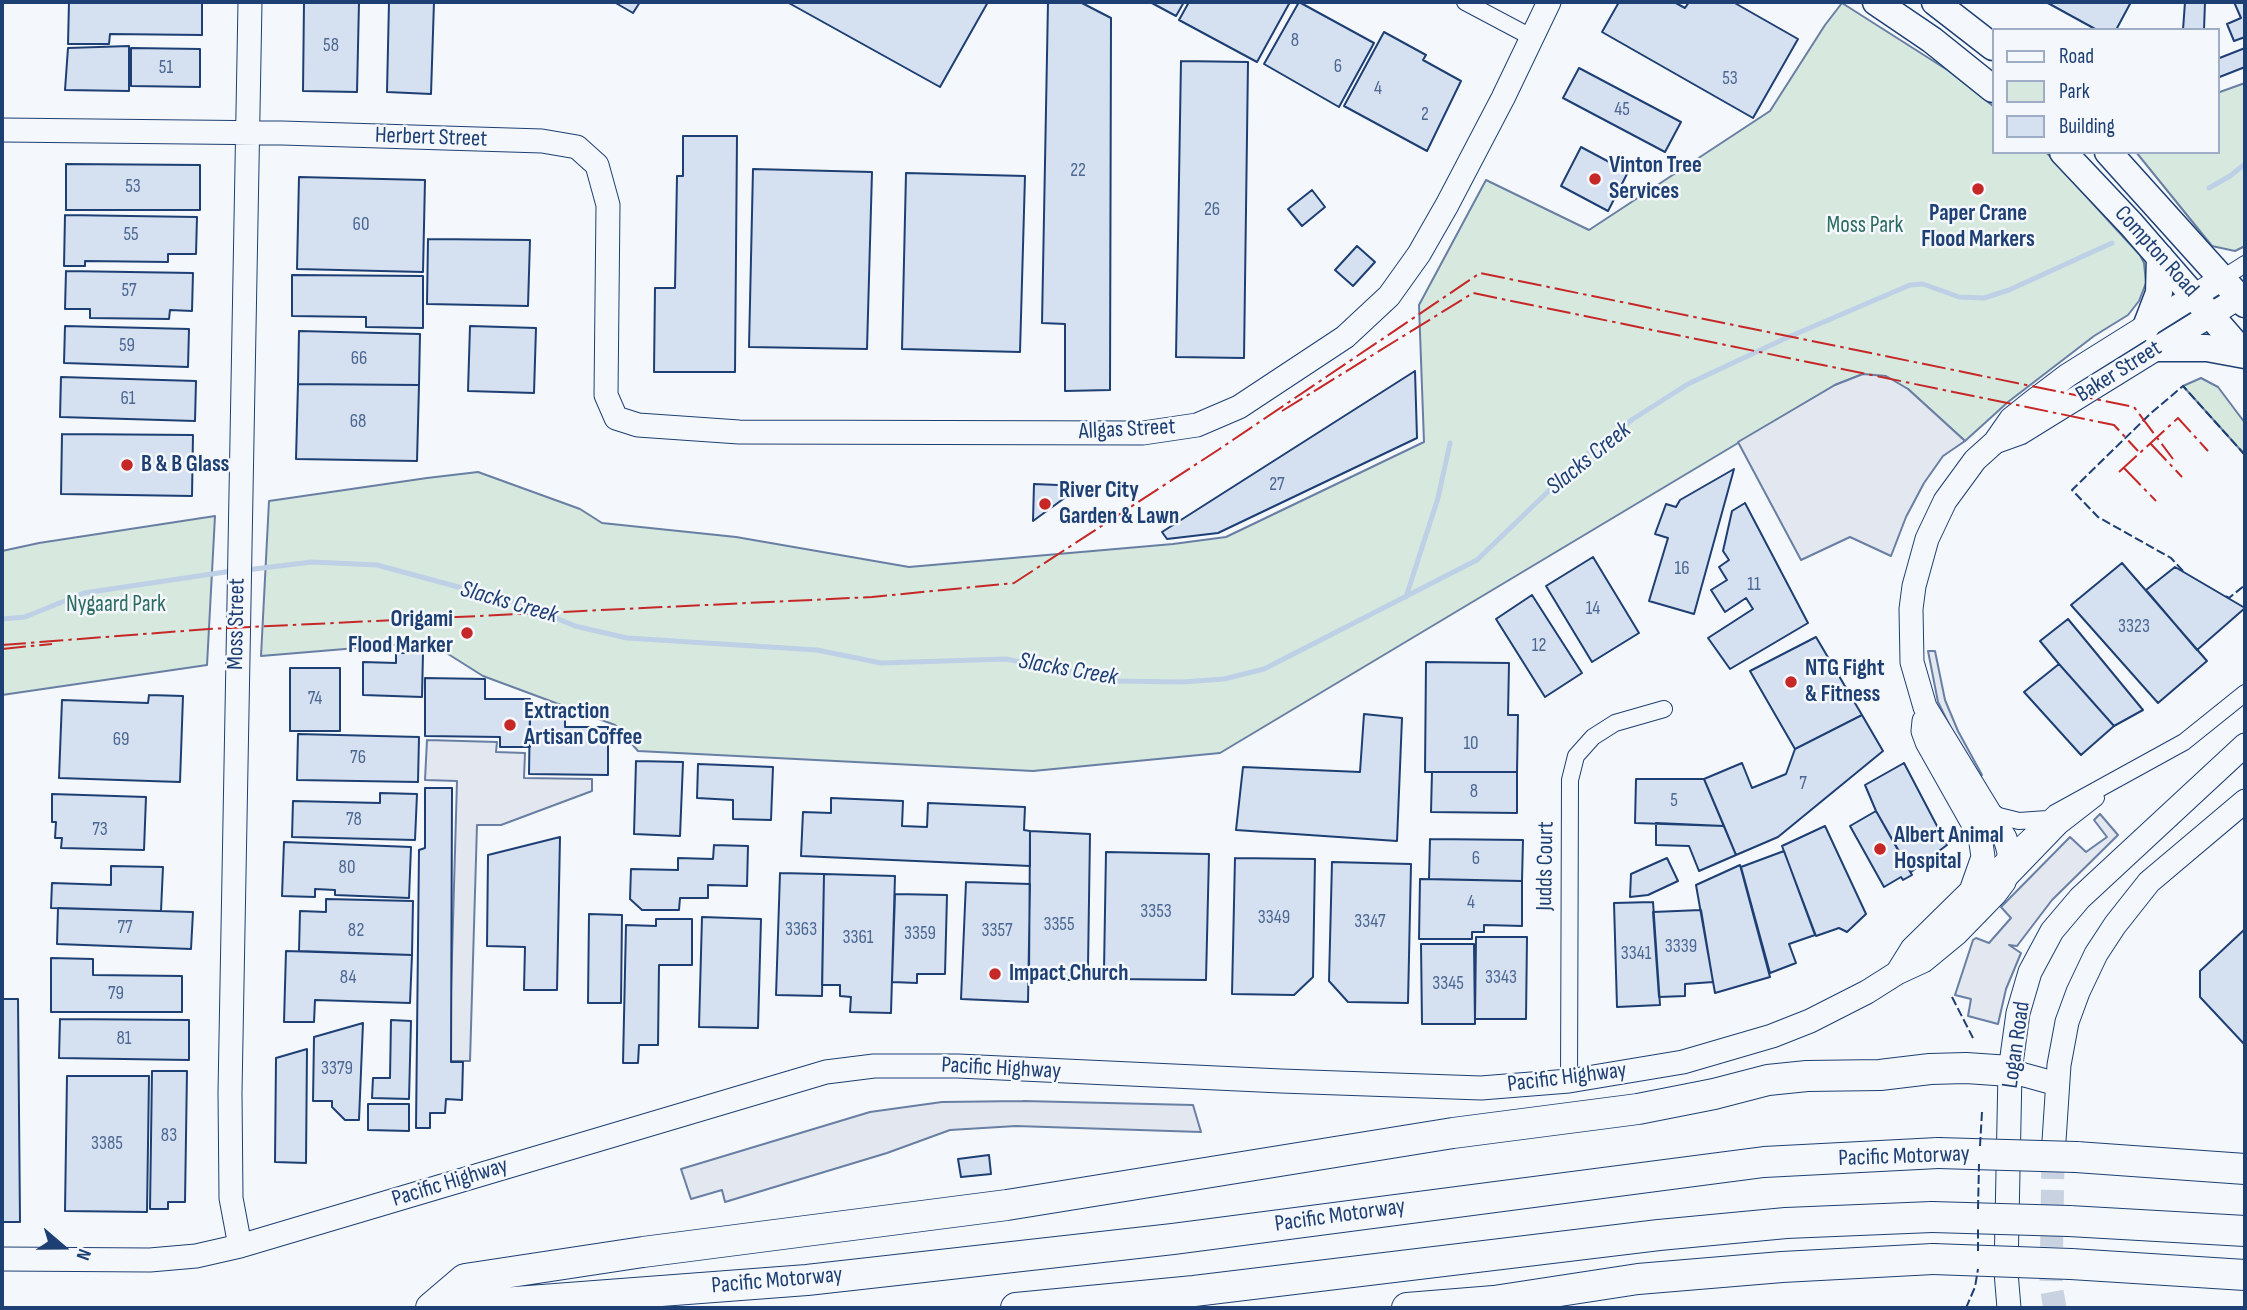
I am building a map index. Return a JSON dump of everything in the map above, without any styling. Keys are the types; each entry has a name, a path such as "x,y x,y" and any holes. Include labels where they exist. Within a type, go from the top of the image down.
{"highway":[{"path":"431,1308 465,1279 643,1252 1007,1205 1453,1133 1638,1109 1768,1080 1942,1069 2010,1071"},
{"name":"Pacific Motorway","path":"436,1308 807,1280 1173,1239 1764,1162 1938,1153 2064,1157 2245,1169"},
{"path":"1016,1308 1194,1291 1659,1235 1786,1223 1932,1217 2069,1221 2245,1231"},
{"path":"1407,1308 1493,1301 1638,1279 1782,1267 1933,1259 2071,1264 2240,1276"}],"main road":[{"path":"1877,2 1932,40 1992,88"},
{"path":"1935,2 1992,46"},
{"name":"Compton Road","path":"2065,154 2160,257 2245,355"},
{"name":"Compton Road","path":"2110,154 2240,287"},
{"path":"2160,257 2159,293 2151,338 2245,355"}],"street":[{"name":"Moss Street","path":"240,1246 231,1198 230,1093 250,2"},
{"path":"1465,2 1531,37"},
{"name":"Allgas Street","path":"616,418 638,425 739,432 1143,433 1186,427 1219,417 1239,407 1340,341 1389,296 1419,254 1447,205 1549,2"},
{"name":"Herbert Street","path":"2,130 542,141 577,147 597,165 608,205 606,395 616,418"},
{"name":"Baker Street","path":"2006,860 2003,834 1924,707 1912,662 1910,609 1919,564 1936,519 1953,489 1975,460 1995,442 2020,433 2151,338 2203,305 2240,287"},
{"path":"1983,897 2032,853 2066,814 2092,792 2185,742 2245,693"},
{"name":"Baker Street","path":"1924,707 1923,731 1927,742 1991,853 2006,860"},
{"name":"Judds Court","path":"1569,1081 1570,794 1576,756 1593,737 1615,723 1664,709"},
{"name":"Logan Road","path":"2009,1308 2006,1272 2010,1071 2014,1031 2022,997 2037,958 2052,931 2080,898 2245,745"},
{"name":"Logan Road","path":"2064,1157 2057,1084 2070,1014 2086,973 2105,939 2138,894 2161,871 2245,801"},
{"path":"1985,806 1999,816 2029,822 2066,814"},
{"path":"1983,897 2004,882 2006,860 2047,819"},
{"name":"Baker Street","path":"1980,836 1983,897"},
{"path":"2006,860 2020,863 2032,853"},
{"name":"Pacific Highway","path":"2,1259 150,1260 196,1256 240,1246 826,1072 874,1066 958,1066 1481,1088 1569,1081 1683,1062 1772,1036 1810,1021 1867,992 1897,972 1923,961 1983,897"},
{"path":"2010,1071 2057,1084"}],"green space":[{"name":"Moss Park","path":"1842,3 1949,71 1992,105 1992,154 2048,154 2140,255 2144,263 2146,283 2139,301 2128,315 2094,336 2008,402 1965,441 1908,389 1863,374 1835,385 1220,753 1033,771 638,751 615,725 483,676 429,642 261,656 269,501 427,478 478,472 580,509 602,523 736,537 909,567 1226,537 1424,442 1419,305 1486,180 1589,230 1770,111"},
{"path":"2245,83 2245,246 2235,251 2212,246 2138,154 2219,154 2219,92"},
{"path":"2201,378 2218,387 2245,423 2245,455 2183,386"},
{"name":"Nygaard Park","path":"215,516 207,665 2,695 2,551"}],"shaded area":[{"path":"1863,374 1886,376 1908,389 1965,441 1943,456 1924,483 1906,517 1891,556 1850,537 1801,560 1738,442 1835,385"},
{"path":"1928,651 1935,651 1945,700 1982,775 1976,779 1938,702"},
{"path":"427,740 497,742 496,752 525,753 524,778 592,779 592,791 501,825 477,825 470,1061 449,1061 457,781 425,780"},
{"path":"2100,814 2118,835 2052,900 2017,946 2009,945 2021,953 2006,989 1998,1024 1968,1016 1971,999 1955,995 1973,940 1976,938 1989,943 2011,918 2001,907 2070,837 2086,852 2107,837 2094,820"},
{"path":"942,1102 1193,1105 1201,1132 1016,1126 950,1130 887,1153 725,1202 722,1190 691,1199 681,1169 870,1112"}],"building":[{"path":"69,2 202,2 202,35 110,34 109,44 68,44"},
{"path":"304,2 359,2 357,92 303,91"},
{"path":"389,2 434,2 431,94 387,92"},
{"path":"614,2 640,2 633,13"},
{"path":"787,2 988,2 940,87"},
{"path":"1048,2 1080,2 1111,18 1110,390 1065,391 1065,324 1042,323"},
{"path":"1150,2 1184,2 1176,16"},
{"path":"1189,2 1290,2 1257,62 1179,20"},
{"path":"1299,2 1374,43 1339,107 1264,64"},
{"path":"1619,2 1674,2 1685,8 1689,2 1733,2 1798,39 1753,118 1602,32"},
{"path":"2046,2 2131,2 2117,28 2093,28"},
{"path":"2185,2 2205,2 2204,28 2183,28"},
{"path":"2234,2 2245,2 2245,37 2234,41 2227,24 2241,18"},
{"path":"1384,32 1426,55 1423,60 1461,81 1427,151 1344,106"},
{"path":"129,46 129,91 65,90 68,48"},
{"path":"131,48 200,49 200,87 131,86"},
{"path":"2245,48 2245,67 2219,77 2219,58"},
{"path":"1181,61 1248,62 1244,358 1176,357"},
{"path":"1579,68 1681,122 1665,152 1563,98"},
{"path":"683,136 737,136 735,372 654,372 655,288 675,288 677,176 683,176"},
{"name":"Vinton Tree Services","path":"1581,147 1628,172 1608,211 1561,186"},
{"path":"66,164 200,165 200,210 66,210"},
{"path":"753,169 872,172 867,349 749,347"},
{"path":"906,173 1025,176 1020,352 902,349"},
{"path":"299,177 425,180 423,272 297,269"},
{"path":"1312,190 1325,207 1302,226 1288,209"},
{"path":"65,215 197,217 196,254 168,254 168,262 85,261 85,266 64,266"},
{"path":"428,239 530,240 528,306 427,304"},
{"path":"1357,246 1375,262 1353,286 1335,270"},
{"path":"66,271 193,273 192,311 170,310 169,319 90,318 90,309 65,309"},
{"path":"292,275 423,276 423,328 366,327 366,317 292,316"},
{"path":"65,326 189,329 188,367 64,363"},
{"path":"470,326 536,328 534,393 468,391"},
{"path":"299,331 420,334 419,385 298,384"},
{"path":"1415,371 1417,438 1218,533 1167,539 1162,532"},
{"path":"61,377 196,381 195,421 60,417"},
{"path":"298,384 419,385 417,461 296,459"},
{"name":"B & B Glass","path":"62,434 193,435 192,496 61,494"},
{"path":"1734,469 1694,614 1649,601 1668,538 1655,534 1666,504 1676,507 1680,500"},
{"name":"River City Garden & Lawn","path":"1034,484 1081,486 1033,521"},
{"path":"1745,503 1808,623 1730,669 1708,638 1753,609 1746,598 1725,612 1711,590 1727,580 1719,567 1729,560 1723,551 1732,511"},
{"path":"1593,557 1639,633 1592,662 1546,586"},
{"path":"2122,563 2207,661 2158,703 2071,605"},
{"path":"2175,567 2245,608 2197,650 2146,590"},
{"path":"1532,595 1582,673 1545,697 1496,619"},
{"path":"2068,619 2143,710 2114,726 2040,641"},
{"path":"1816,637 1862,715 1795,749 1750,671"},
{"path":"396,653 423,653 422,697 363,695 363,662 396,663"},
{"path":"1426,662 1509,663 1508,715 1518,715 1517,772 1425,772"},
{"path":"2059,664 2114,726 2081,755 2024,692"},
{"path":"290,668 340,668 340,731 290,731"},
{"path":"425,678 485,679 485,699 530,699 530,747 500,747 500,737 425,736"},
{"path":"149,695 183,696 180,782 59,778 62,700 148,703"},
{"path":"530,709 565,710 565,727 608,727 608,775 529,774"},
{"path":"1364,714 1402,718 1397,841 1236,830 1243,767 1360,772"},
{"path":"1862,715 1883,751 1778,837 1736,855 1704,779 1742,763 1752,788 1786,774 1795,749"},
{"path":"298,734 419,737 418,782 297,780"},
{"path":"636,761 683,762 680,836 634,834"},
{"path":"1904,763 1947,845 1911,872 1876,811 1865,785"},
{"path":"698,764 773,767 771,820 733,819 733,800 697,798"},
{"path":"1432,772 1517,772 1517,813 1431,812"},
{"path":"1636,779 1704,779 1724,826 1635,823"},
{"path":"425,788 452,788 451,1062 463,1062 462,1100 446,1099 445,1113 430,1113 430,1128 416,1128 419,850 425,848"},
{"path":"380,793 417,794 415,840 292,837 293,801 380,803"},
{"path":"52,794 146,797 144,850 61,848 62,838 55,838 56,822 52,822"},
{"path":"831,798 903,801 902,826 927,827 928,803 1025,807 1024,830 1030,831 1030,866 801,856 803,812 831,813"},
{"name":"Albert Animal Hospital","path":"1876,811 1912,875 1903,880 1901,877 1884,887 1850,826"},
{"path":"1656,823 1724,826 1736,855 1699,871 1689,846 1656,845"},
{"path":"1825,826 1866,914 1847,932 1839,928 1816,936 1782,846"},
{"path":"1030,831 1090,834 1088,967 1070,980 1029,979"},
{"path":"560,837 557,990 524,990 525,947 487,946 488,855"},
{"path":"1430,839 1523,840 1522,881 1429,879"},
{"path":"284,842 411,847 409,898 335,895 335,890 315,889 315,897 282,896"},
{"path":"714,845 748,846 747,886 708,885 708,898 680,898 679,910 642,910 630,899 631,869 678,870 678,858 713,859"},
{"path":"1784,851 1815,935 1789,944 1796,963 1770,973 1741,867"},
{"path":"1106,852 1209,854 1206,980 1116,979 1104,970"},
{"path":"1235,858 1315,859 1313,977 1294,995 1232,994"},
{"path":"1667,858 1678,881 1648,895 1630,897 1631,874"},
{"path":"1332,862 1411,864 1408,1003 1348,1002 1329,981"},
{"path":"1740,865 1770,977 1715,993 1696,885"},
{"path":"111,866 163,867 161,911 51,908 52,883 111,885"},
{"path":"780,873 824,874 822,996 776,995"},
{"path":"824,874 895,876 891,1013 850,1012 851,997 840,996 840,985 822,985"},
{"path":"1420,879 1522,881 1522,926 1484,925 1484,932 1472,932 1472,939 1419,939"},
{"path":"966,882 1030,884 1028,1002 961,999"},
{"path":"895,894 947,895 945,974 917,974 917,983 892,982"},
{"path":"326,899 413,901 412,955 299,951 300,911 326,912"},
{"path":"1653,902 1660,1005 1617,1007 1614,903"},
{"path":"58,908 193,912 191,949 57,944"},
{"path":"1701,910 1713,982 1685,984 1685,996 1659,997 1653,912"},
{"path":"589,914 622,915 621,1003 588,1003"},
{"path":"702,917 761,919 758,1028 699,1027"},
{"path":"656,919 692,919 692,965 659,965 658,1045 639,1045 638,1063 623,1063 626,925 656,926"},
{"path":"2245,929 2245,1045 2200,997 2200,971"},
{"path":"1476,937 1527,937 1526,1019 1475,1019"},
{"path":"1421,944 1474,944 1475,1024 1422,1024"},
{"path":"286,951 412,955 410,1003 315,1000 314,1022 284,1022"},
{"path":"51,958 93,959 93,975 182,976 182,1012 51,1012"},
{"path":"2,999 18,999 20,1222 2,1222"},
{"path":"60,1019 189,1020 189,1060 59,1058"},
{"path":"391,1020 411,1021 409,1099 372,1098 373,1078 390,1078"},
{"path":"363,1023 359,1120 345,1120 332,1107 332,1101 313,1101 314,1037"},
{"path":"307,1049 306,1163 275,1162 276,1058"},
{"path":"152,1071 187,1071 185,1202 168,1202 168,1209 150,1209"},
{"path":"67,1076 149,1076 147,1212 65,1211"},
{"path":"368,1104 409,1104 409,1131 368,1130"},
{"path":"989,1155 991,1174 961,1177 958,1159"}],"waterway":[{"name":"Slacks Creek","path":"2209,188 2245,164"},
{"name":"Slacks Creek","path":"246,570 312,562 377,565 525,605 575,626 627,638 817,650 881,663 1006,659 1116,681 1182,682 1224,679 1264,669 1477,560 1585,456 1633,419 1688,384 1910,285 1923,284 1959,297 1984,298 2009,290 2112,243"},
{"path":"1406,597 1438,498 1450,443"},
{"name":"Slacks Creek","path":"2,619 25,617 84,593 232,571"}],"tunnel":[{"path":"2053,1156 2051,1286 2055,1308"}],"fence":[{"path":"2183,571 2171,558 2098,517 2072,490 2150,414 2183,386 2245,455"},
{"path":"2226,596 2229,598 2245,585"},
{"path":"1952,997 1973,1038"},
{"path":"1980,1146 1982,1112"},
{"path":"1978,1209 1979,1164"},
{"path":"1978,1227 1978,1251"},
{"path":"1966,1308 1975,1287 1978,1269"}],"power":[{"path":"2,645 209,629 872,597 1014,583 1218,450 1480,273 2134,407 2173,459"},
{"path":"1282,411 1473,293 2114,425 2138,451"},
{"path":"2119,472 2178,418 2208,451"},
{"path":"2150,443 2182,477"},
{"path":"2124,468 2156,501"},
{"path":"2,649 52,644"}],"place":[{"name":"Vinton Tree Services","path":"1595,179"},
{"name":"Paper Crane Flood Markers","path":"1978,189"},
{"name":"B & B Glass","path":"127,465"},
{"name":"River City Garden & Lawn","path":"1045,504"},
{"name":"Origami Flood Marker","path":"467,633"},
{"name":"NTG Fight & Fitness","path":"1791,682"},
{"name":"Extraction Artisan Coffee","path":"510,725"},
{"name":"Albert Animal Hospital","path":"1880,849"},
{"name":"Impact Church","path":"995,974"}]}
